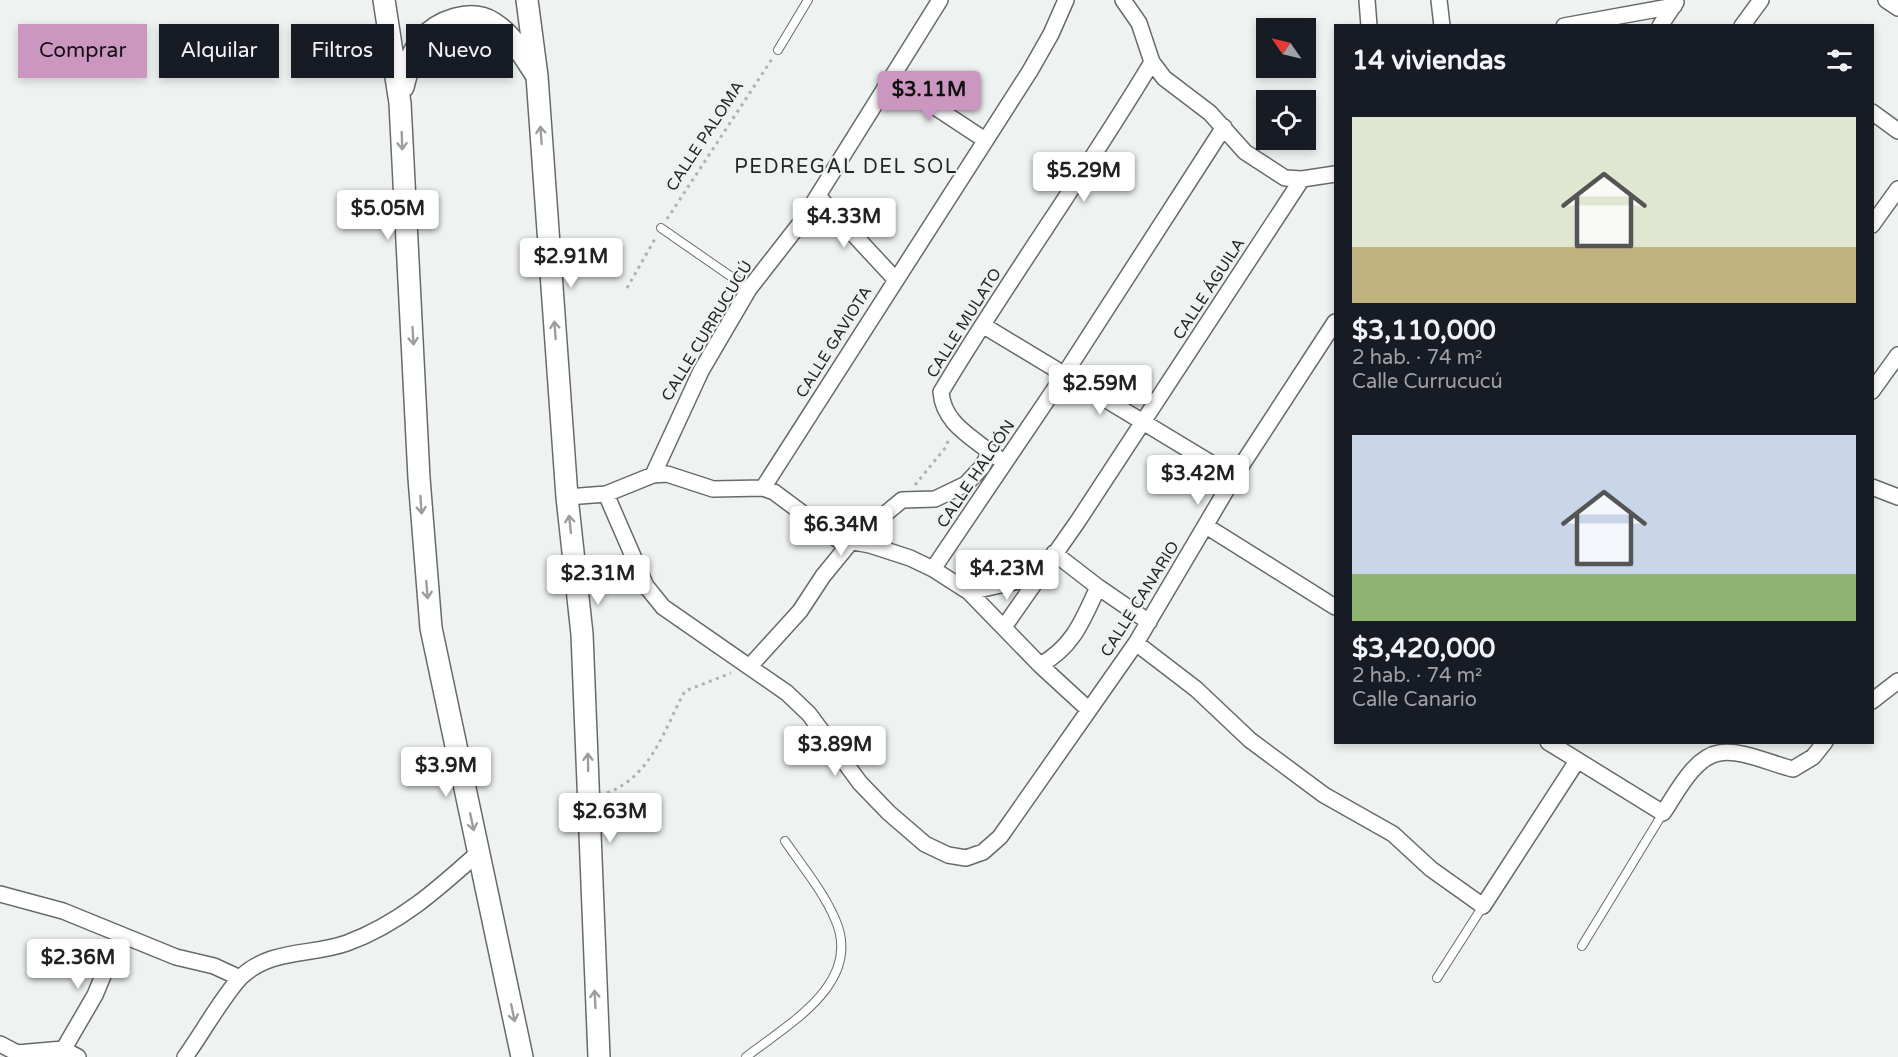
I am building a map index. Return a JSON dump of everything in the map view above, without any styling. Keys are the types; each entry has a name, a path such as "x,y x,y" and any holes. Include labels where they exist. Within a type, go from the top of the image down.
{"street":[{"path":"384,0 400,102 419,478 431,627 522,1057"},
{"path":"527,0 537,76 567,497 582,634 599,1057"},
{"name":"CALLE CURRUCUCÚ","path":"653,475 701,371 749,289 818,196 940,0"},
{"name":"CALLE GAVIOTA","path":"763,488 1051,34 1066,0"},
{"path":"1123,0 1139,23 1152,62 1164,78 1210,113 1245,152 1266,168 1285,178 1302,179 1334,174"},
{"path":"1367,0 1369,24"},
{"path":"1439,0 1442,24"},
{"path":"1746,24 1761,0"},
{"path":"1886,0 1898,8"},
{"path":"1574,24 1676,3"},
{"path":"1661,24 1676,3"},
{"path":"400,102 406,75 420,41 432,29 462,17 477,17 500,28 521,51 537,76"},
{"name":"CALLE MULATO","path":"951,421 942,405 941,392 1110,133 1152,62"},
{"path":"891,78 985,140"},
{"path":"1874,113 1898,131"},
{"name":"CALLE HALCÓN","path":"933,569 1064,375 1224,127"},
{"name":"CALLE ÁGUILA","path":"1004,627 1143,423 1302,179"},
{"path":"1874,222 1898,189"},
{"path":"818,196 895,279"},
{"name":"CALLE CANARIO","path":"750,666 787,693 809,714 860,783 889,813 925,844 948,855 966,858 983,852 1000,837 1136,643 1234,477 1334,324"},
{"path":"984,326 1234,477"},
{"path":"1874,388 1898,355"},
{"path":"951,421 1005,462"},
{"path":"606,494 646,586 663,607 750,666 800,611 823,576 850,543 902,500 935,499 966,484 982,467 990,452"},
{"path":"567,497 606,494 653,475 667,474 713,489 763,488 791,503 824,531 850,543 889,550 933,569 969,592 1040,665 1089,710"},
{"path":"1874,488 1898,497"},
{"path":"1206,526 1334,607"},
{"path":"1054,553 1098,588 1149,622"},
{"path":"969,592 1037,577"},
{"path":"1040,665 1065,649 1075,637 1098,588"},
{"path":"1136,643 1196,689 1259,747 1324,795 1393,834 1431,868 1483,906 1577,760"},
{"path":"1874,699 1898,681"},
{"path":"1551,744 1662,813 1693,771 1708,756 1721,752 1793,769 1813,757 1823,744"},
{"path":"185,1057 240,978 271,959 346,943 385,926 426,899 478,853"},
{"path":"0,894 63,911 176,957 214,966 240,978"},
{"path":"61,1053 95,995 120,935"},
{"path":"0,1044 17,1055 61,1053 78,1057"}],"lane":[{"path":"778,50 808,0"},
{"path":"662,228 749,289"},
{"path":"1582,946 1662,813"},
{"path":"746,1057 821,998 831,984 841,952 840,937 832,913 785,841"},
{"path":"1437,978 1483,906"}],"path":[{"name":"CALLE PALOMA","path":"627,288 662,228 778,50"},
{"path":"902,500 946,447 951,421"},
{"path":"589,800 615,790 640,771 661,745 670,718 685,691 750,666"}],"district":[{"name":"PEDREGAL DEL SOL","path":"846,167"}]}
